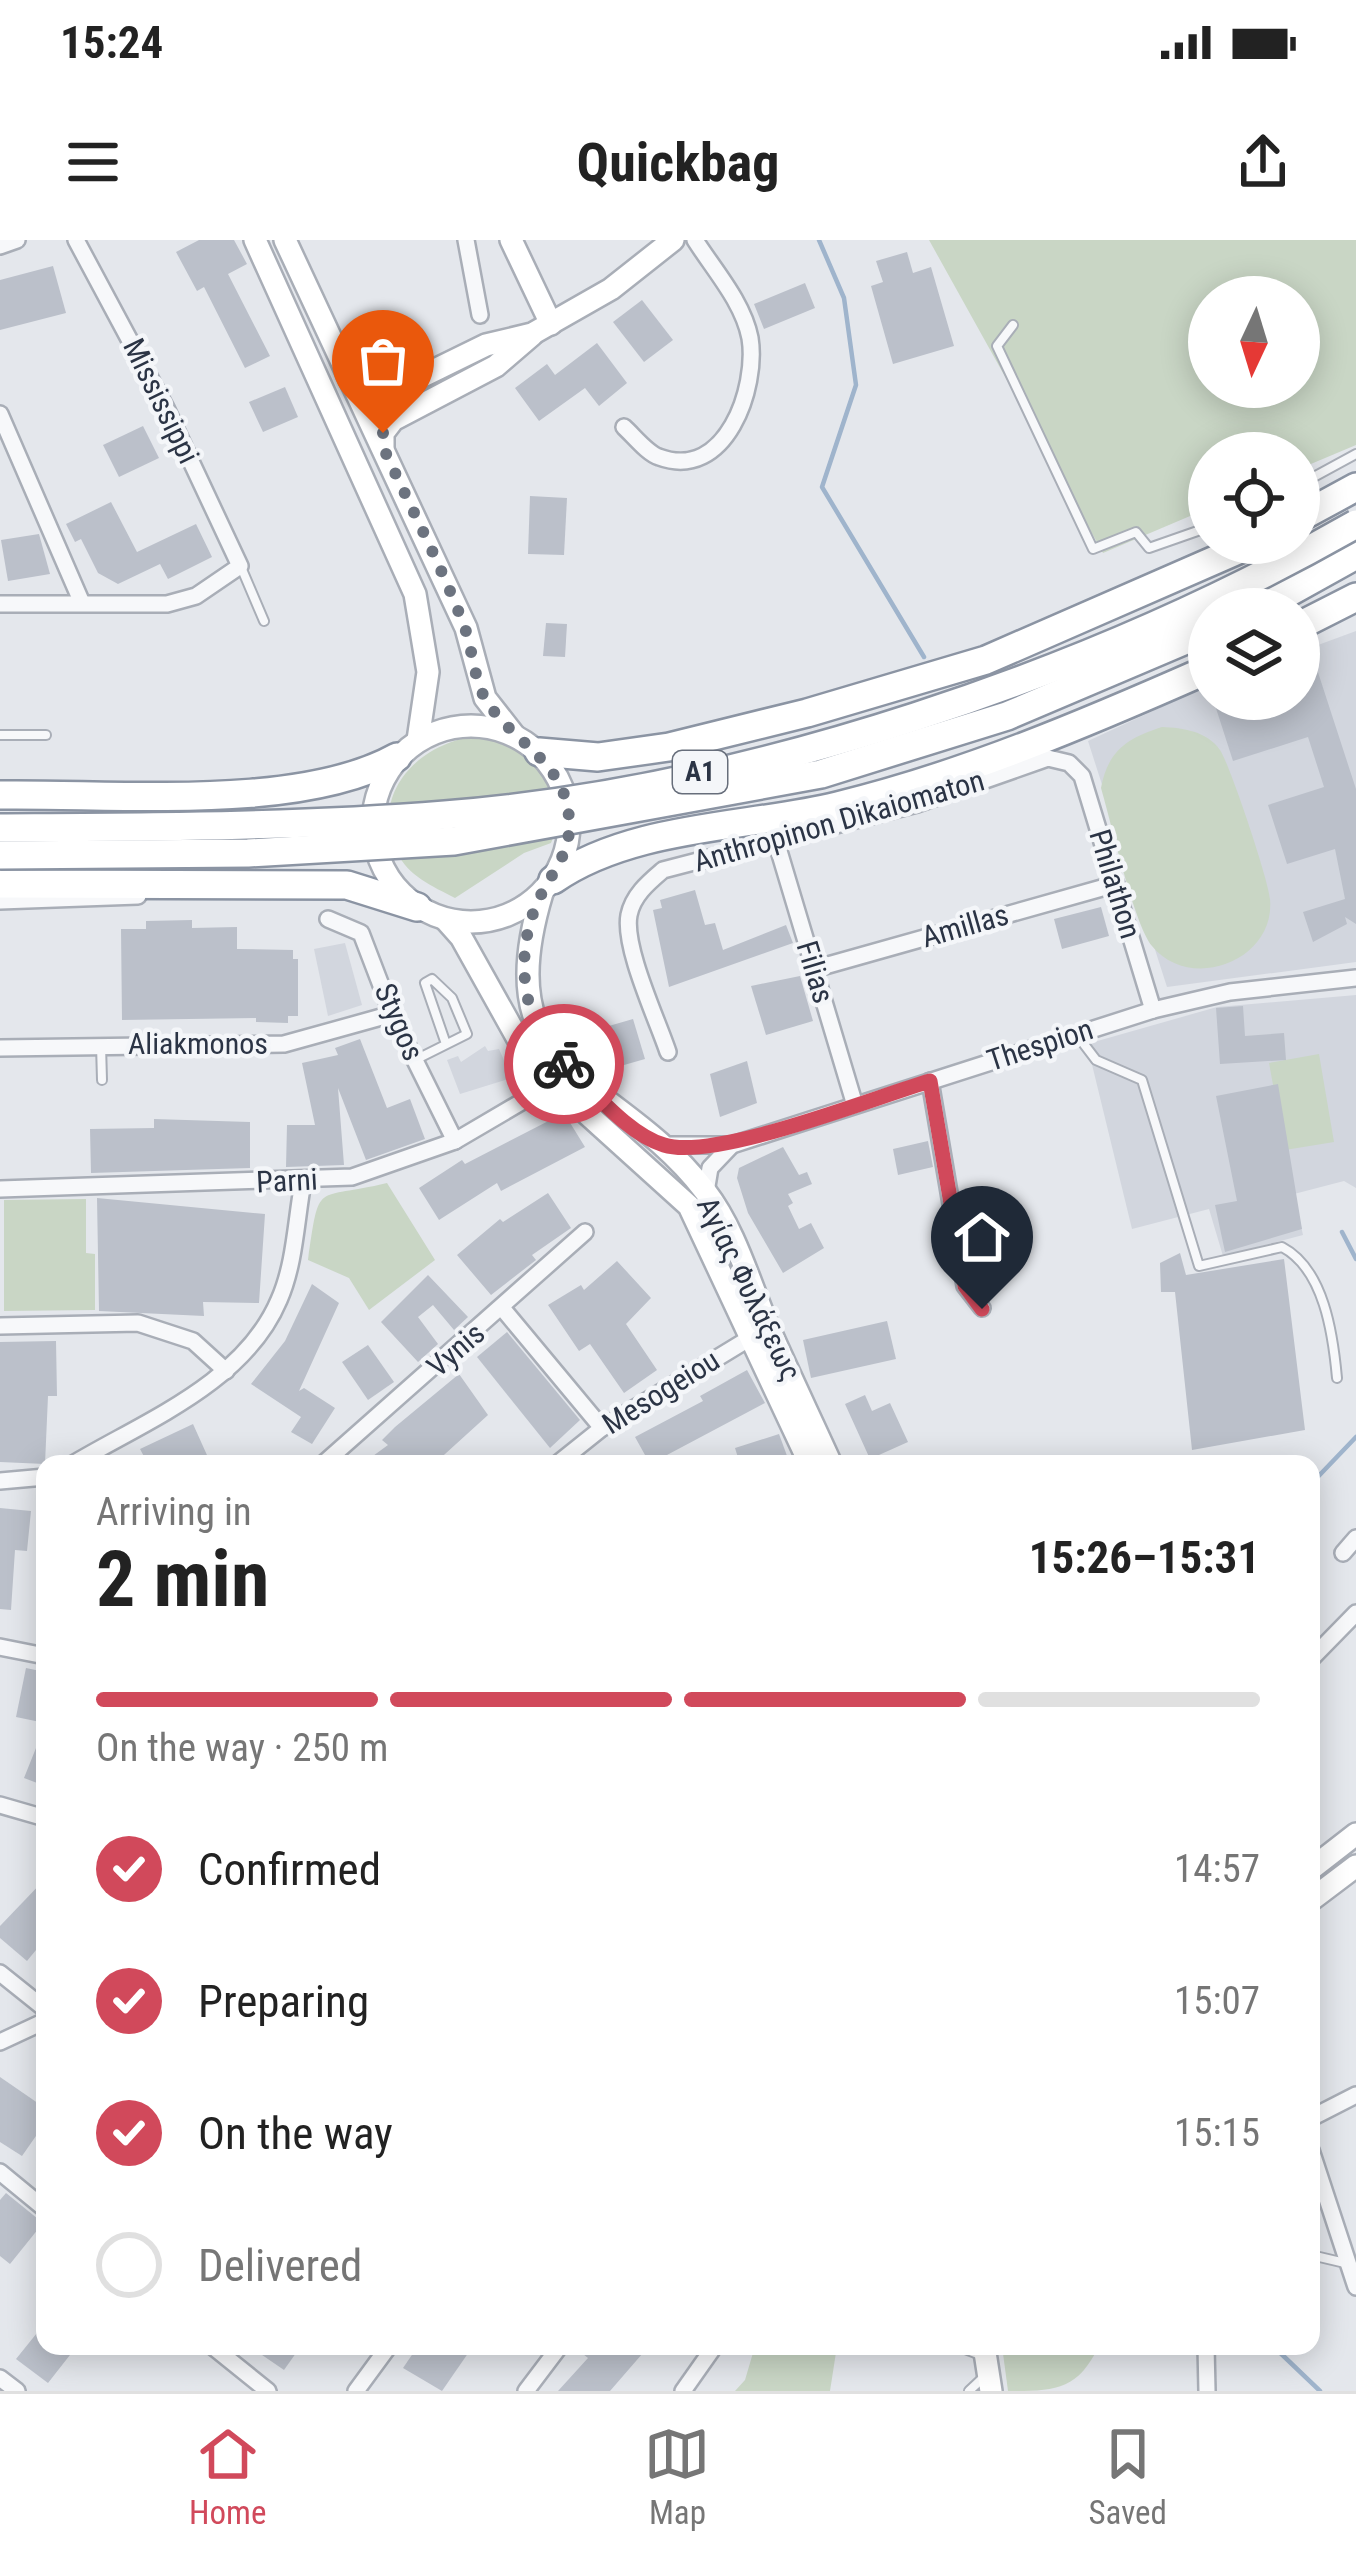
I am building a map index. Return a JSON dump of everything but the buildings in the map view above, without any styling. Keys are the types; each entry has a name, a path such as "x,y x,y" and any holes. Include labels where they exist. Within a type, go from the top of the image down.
{"highway":[{"path":"1320,507 1356,487"},
{"name":"A1","path":"0,828 247,827 449,815 622,791 812,745 996,691 1247,586 1356,524"},
{"path":"1297,588 1356,555"},
{"path":"538,752 598,757 669,748 807,713 986,659 1205,564"},
{"path":"1320,615 1356,597"},
{"name":"A1","path":"0,855 248,853 454,842 820,774 1007,716 1188,639"},
{"path":"547,887 610,852 838,806 1026,746 1188,677"},
{"path":"0,794 280,791 364,775 408,749"},
{"path":"0,884 347,885 417,907"}],"main road":[{"path":"255,240 416,594 428,672 408,749 378,788 374,838 392,884 417,907 445,920 480,922 513,914 547,887 566,853 570,823 561,784 538,752 515,736 484,698 466,628 285,240"},
{"path":"511,240 542,329"},
{"path":"383,447 383,433 393,420 496,366 542,329 611,289 673,240"},
{"path":"356,388 388,393 486,345 542,329"},
{"path":"408,749 466,725 515,736"},
{"name":"Αγίας Φυλάξεως","path":"547,887 525,947 524,988 534,1022 556,1056 661,1144 706,1192 807,1455"},
{"name":"Αγίας Φυλάξεως","path":"445,920 461,937 532,1064 689,1206 826,1455"},
{"path":"1320,1862 1356,1834"},
{"path":"1320,1893 1356,1866"}],"street":[{"path":"0,246 17,240"},
{"name":"Mississippi","path":"76,240 166,408 241,566"},
{"path":"466,240 480,315"},
{"path":"624,427 657,457 681,460 712,449 730,433 750,384 751,340 743,314 695,240"},
{"path":"0,414 8,460 82,603"},
{"path":"0,604 167,604 196,596 241,566"},
{"name":"Anthropinon Dikaiomaton","path":"668,1052 630,940 629,914 642,888 663,870 917,803 1048,758 1069,763"},
{"name":"Philathon","path":"1069,763 1082,776 1153,1010"},
{"name":"Filias","path":"776,841 854,1102"},
{"path":"0,901 91,901 248,884"},
{"name":"Amillas","path":"814,969 1116,884"},
{"name":"Stygos","path":"328,920 361,933 392,1014 455,1141"},
{"name":"Thespion","path":"661,1144 732,1145 854,1102 1153,1010 1230,992 1356,978"},
{"name":"Aliakmonos","path":"0,1048 284,1044 392,1014"},
{"path":"930,1081 965,1286 982,1309"},
{"name":"Parni","path":"0,1189 303,1182 368,1173 455,1141 552,1084"},
{"path":"706,1192 710,1168 732,1145"},
{"path":"88,1455 226,1371 261,1331 280,1299 303,1182"},
{"name":"Vynis","path":"333,1455 503,1309 584,1232"},
{"path":"503,1309 602,1428"},
{"path":"0,1325 138,1324 193,1341 226,1371"},
{"name":"Mesogeiou","path":"568,1455 602,1428 760,1333"},
{"path":"0,1481 36,1478"},
{"path":"1343,1552 1356,1538"},
{"path":"1320,1650 1356,1613"},
{"path":"0,1647 36,1655"},
{"path":"0,1805 36,1815"},
{"path":"0,1973 36,2002"},
{"path":"0,2042 36,2025"},
{"path":"1320,2113 1356,2095"},
{"path":"0,2172 36,2202"},
{"path":"1320,2178 1356,2287"},
{"path":"223,2355 268,2391"},
{"path":"356,2391 382,2355"},
{"path":"526,2391 553,2355"},
{"path":"682,2391 708,2355"},
{"path":"1206,2355 1207,2391"},
{"path":"0,2378 17,2391"}],"lane":[{"path":"1013,325 997,346 1093,549 1129,532 1149,548 1188,535"},
{"path":"1320,474 1356,454"},
{"path":"241,566 264,621"},
{"path":"0,735 46,734"},
{"path":"414,1061 467,1034 452,998 432,980 425,983 426,996 446,1044"},
{"path":"1076,1034 1096,1060 1142,1080 1199,1266 1282,1247 1298,1255 1333,1334 1337,1378"},
{"path":"101,1044 102,1080"},
{"path":"1320,2257 1348,2264"}],"shaded area":[{"path":"1356,631 1356,962 1167,987 1088,741 1188,695 1188,720 1320,720 1320,644"},
{"path":"345,943 362,1005 328,1016 314,949"},
{"path":"1356,995 1356,1188 1344,1181 1294,1194 1303,1235 1223,1256 1209,1209 1132,1229 1087,1044 1217,1007"},
{"path":"485,1046 488,1051 499,1049 512,1078 460,1094 447,1060 458,1056 461,1062"}],"green space":[{"path":"929,240 1356,240 1356,445 1320,460 1320,432 1188,432 1188,517 1103,553"},
{"path":"1162,727 1201,735 1220,750 1268,888 1268,921 1259,939 1245,954 1208,968 1168,960 1152,946 1131,895 1101,788 1121,747"},
{"path":"489,736 521,752 546,776 554,791 557,824 551,843 524,853 455,898 407,868 390,829 390,807 409,769 426,755 445,744"},
{"path":"1319,1054 1334,1142 1285,1150 1269,1063"},
{"path":"387,1183 435,1260 369,1310 349,1278 308,1260 315,1216 325,1198"},
{"path":"86,1199 86,1253 95,1254 95,1310 4,1311 4,1200"},
{"path":"752,2355 836,2355 830,2391 735,2391 745,2380"},
{"path":"1003,2355 1094,2355 1082,2372 1063,2385 1008,2391"}],"waterway":[{"path":"819,240 844,298 856,385 822,487 924,657"},
{"path":"1342,1232 1356,1259"},
{"path":"1320,1475 1356,1437"},
{"path":"1282,2355 1320,2391"}],"way so far":[{"path":"383,433 383,447 466,628 484,698 515,736 556,772 566,797 570,823 566,853 542,893 525,947 524,988 534,1022 564,1064"}],"route":[{"path":"564,1064 661,1144 683,1148 732,1145 930,1081 965,1286 982,1309"}]}
